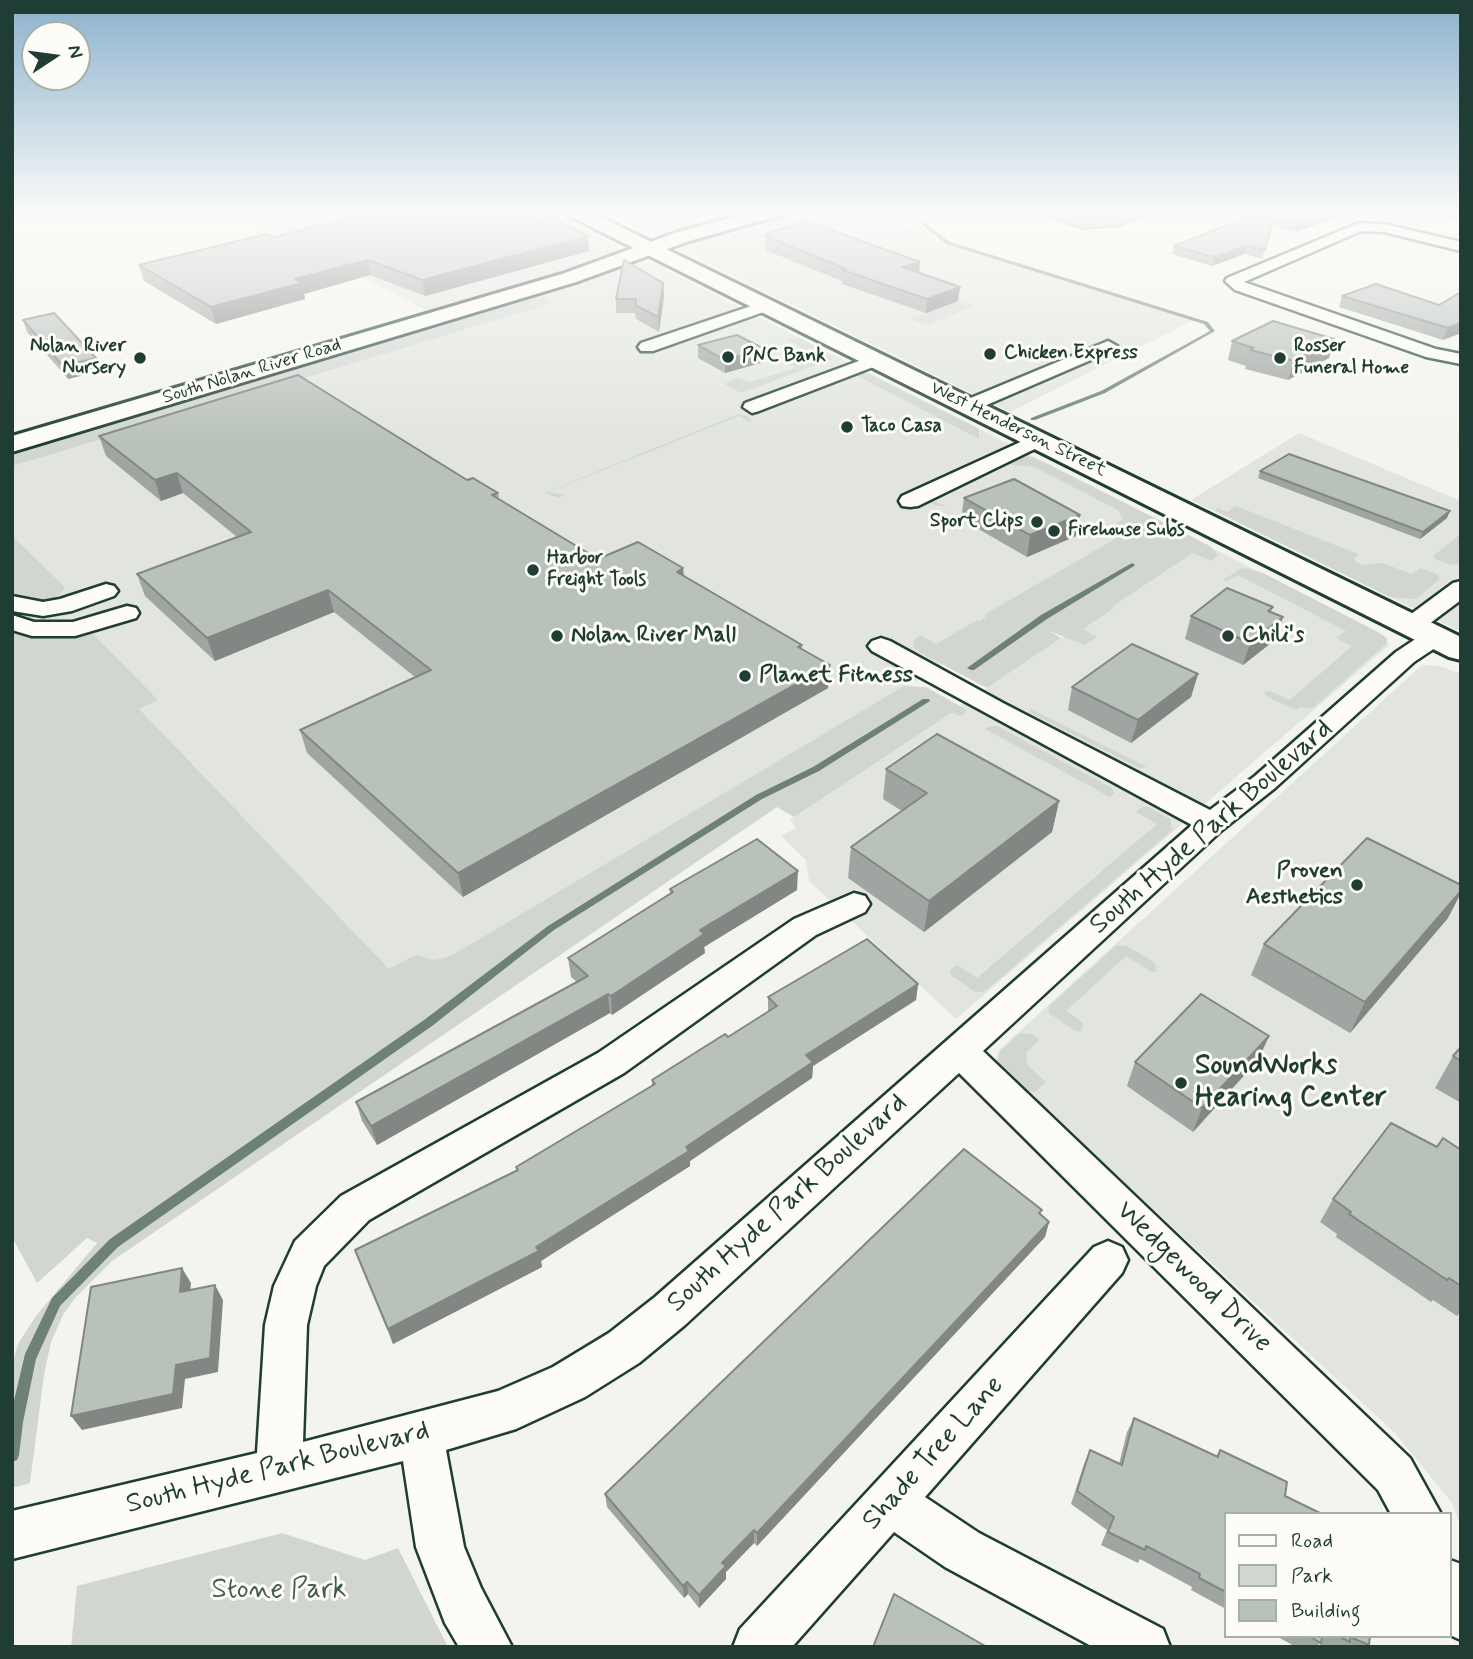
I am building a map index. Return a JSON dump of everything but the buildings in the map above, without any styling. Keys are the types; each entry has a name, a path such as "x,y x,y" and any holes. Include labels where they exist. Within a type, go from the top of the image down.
{"main road":[{"name":"South Nolan River Road","path":"12,444 533,288"},
{"name":"West Henderson Street","path":"730,288 1436,637"}],"street":[{"path":"1245,288 1432,353 1461,359"},
{"path":"644,345 763,305"},
{"path":"968,406 1108,346"},
{"path":"745,404 868,356"},
{"path":"901,496 1027,435"},
{"name":"South Hyde Park Boulevard","path":"12,1535 279,1471 500,1413 569,1382 624,1348 670,1311 1212,823 1265,782 1405,657 1436,637 1461,588"},
{"path":"12,603 43,609 74,603 106,591"},
{"path":"12,622 32,629 75,629 127,612"},
{"path":"881,646 994,709 1212,823"},
{"path":"279,1471 286,1325 295,1286 309,1254 328,1234 355,1208 611,1063 805,927 854,904"},
{"name":"Wedgewood Drive","path":"959,1050 1394,1474 1416,1512"},
{"name":"Shade Tree Lane","path":"758,1647 1108,1260"},
{"path":"421,1434 440,1548 463,1605 487,1647"},
{"path":"891,1502 962,1550 1145,1647"},
{"path":"1452,1590 1461,1615"}],"shaded area":[{"path":"383,288 507,288 429,312"},
{"path":"550,288 703,288 1381,634 1389,645 956,1019 809,881 806,860 781,836 796,828 790,820 1064,636 1022,615 365,1025 12,644 12,450"},
{"path":"758,288 1096,288 1194,320 1010,412"},
{"path":"1299,433 1461,501 1461,632 1191,500"},
{"path":"1422,665 1440,666 1461,674 1461,1520 1458,1520 1452,1503 1395,1433 1004,1071 996,1060 999,1050"}],"green space":[{"path":"543,295 553,303 12,466 12,453"},
{"path":"958,301 975,306 927,325 910,319"},
{"path":"799,338 825,351 832,359 744,392 724,384 738,378 750,382 795,368 789,364 797,360 795,354 806,350 787,340"},
{"path":"852,373 870,374 974,426 979,429 979,439"},
{"path":"739,414 749,417 751,423 739,416 548,492 564,495 559,498 544,493"},
{"path":"1016,456 1042,461 1210,546 1218,555 1211,561 1193,553 1113,606 1114,608 1083,629 1097,637 1085,645 1049,631 1061,638 987,688 919,652 914,647 914,640 921,635 936,644 977,620 980,621 986,617 984,615 1125,533 1111,527 1123,519 1118,510 1034,467 1006,464 931,501 947,506 937,506 927,501"},
{"path":"1236,506 1358,554 1354,560 1362,565 1383,563 1411,574 1421,568 1437,574 1440,579 1416,599 1390,597 1216,511 1217,508 1227,512"},
{"path":"1461,534 1459,564 1451,565 1435,559 1433,556"},
{"path":"12,536 65,587 59,596 46,602 21,601 12,591"},
{"path":"1242,568 1261,572 1376,631 1387,638 1387,643 1313,708 1300,707 1295,710 1268,697 1264,692 1270,691 1290,700 1352,646 1336,638 1346,631 1238,575 1223,580"},
{"path":"12,631 43,638 93,634 158,700 139,709 389,969 415,955 434,960 451,956 904,686 926,687 967,710 962,716 951,713 794,817 777,807 112,1261 76,1297 64,1313 51,1342 30,1483 12,1488 12,1363 19,1342 36,1316 97,1243 87,1238 37,1283 12,1237"},
{"path":"1029,708 1147,767 1139,768 1031,713"},
{"path":"997,726 1112,788 1114,793 1110,797 985,729"},
{"path":"1142,807 1149,807 1170,819 1172,830 984,992 975,992 951,975 950,970 957,965 977,978 1157,824 1136,812"},
{"path":"1117,945 1129,947 1155,963 1157,971 1152,972 1126,956 1066,1011 1083,1023 1082,1031 1075,1031 1049,1013 1049,1006"},
{"path":"1020,1033 1032,1034 1039,1040 1026,1053 1028,1066 1046,1082 1035,1092 1026,1090 998,1061 1000,1051"},
{"name":"Stone Park","path":"282,1533 365,1560 398,1548 448,1647 71,1647 77,1586"}],"waterway":[{"path":"1033,419 1103,392 1213,331 1206,323 1094,288"},
{"path":"971,668 1044,617 1132,565"},
{"path":"12,1455 30,1358 56,1302 114,1243 428,1023 551,928 759,797 816,769 926,701"}],"place":[{"name":"Chicken Express","path":"990,354"},
{"name":"PNC Bank","path":"728,357"},
{"name":"Nolan River Nursery","path":"140,358"},
{"name":"Rosser Funeral Home","path":"1280,358"},
{"name":"Taco Casa","path":"847,427"},
{"name":"Sport Clips","path":"1037,522"},
{"name":"Firehouse Subs","path":"1054,531"},
{"name":"Harbor Freight Tools","path":"533,570"},
{"name":"Nolan River Mall","path":"557,636"},
{"name":"Chili's","path":"1228,636"},
{"name":"Planet Fitness","path":"745,676"},
{"name":"Proven Aesthetics","path":"1357,885"},
{"name":"SoundWorks Hearing Center","path":"1181,1083"}]}
